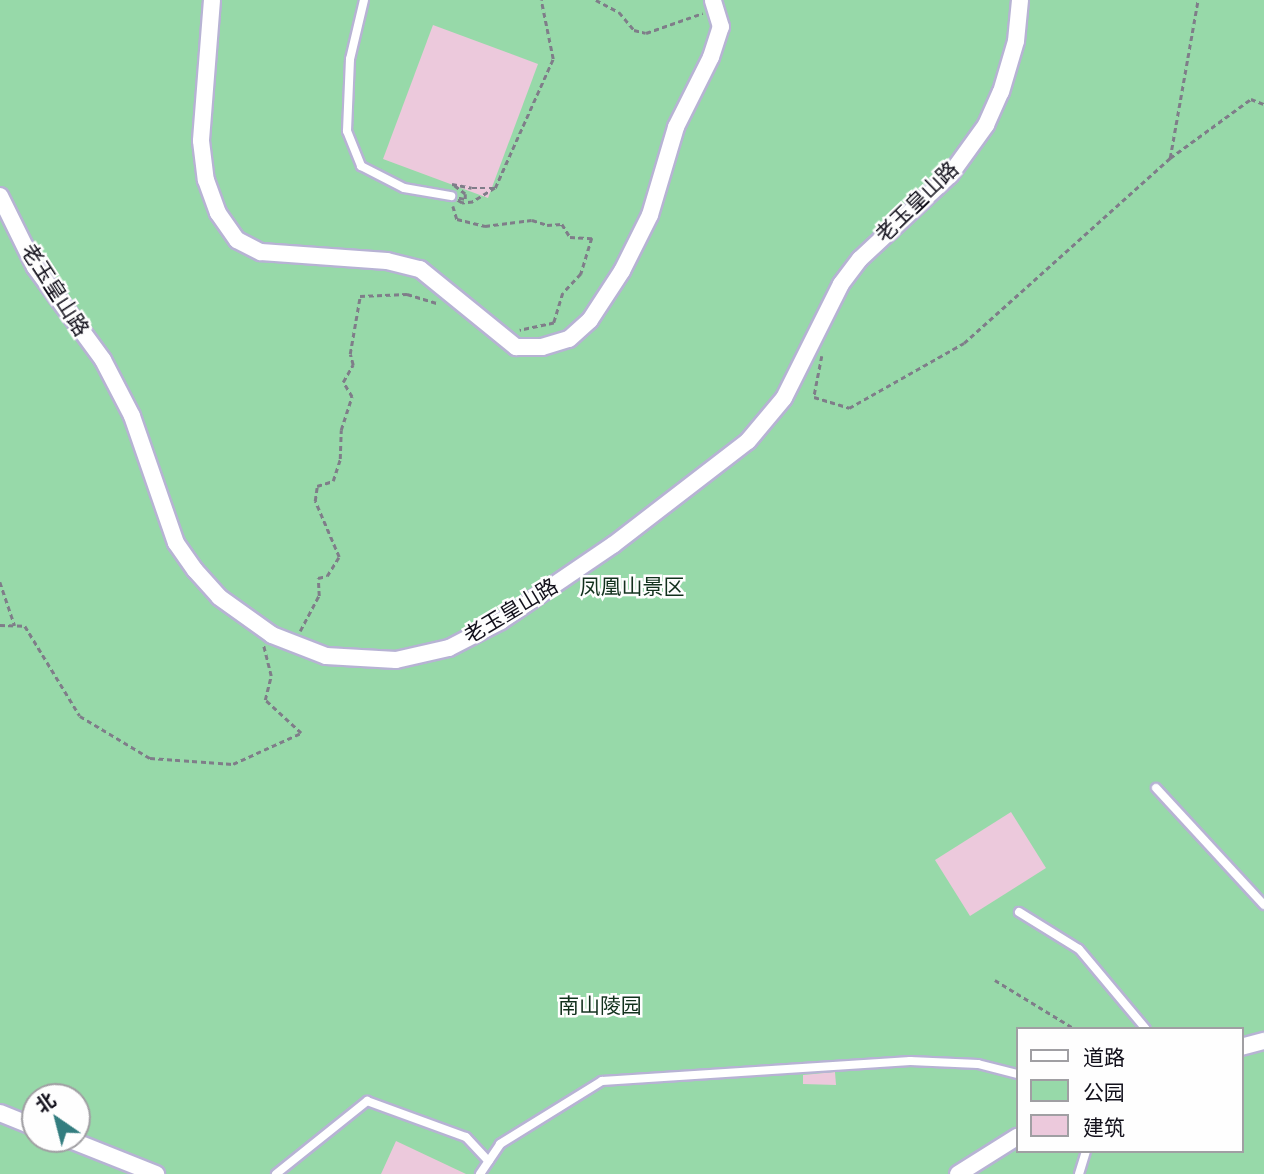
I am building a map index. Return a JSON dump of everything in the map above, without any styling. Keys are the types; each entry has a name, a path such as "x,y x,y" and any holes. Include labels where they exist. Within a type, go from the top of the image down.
{"street":[{"path":"212,0 201,141 210,191 218,213 237,240 261,252 363,258 420,269 516,347 542,347 569,339 590,320 622,271 650,215 676,127 711,58 721,27 714,3"},
{"name":"老玉皇山路","path":"0,196 35,267 103,360 132,416 176,543 219,597 272,635 326,656 396,660 449,648 501,621 613,545 748,441 784,398 841,284 860,259 950,174 986,125 1001,92 1016,41 1020,0"},
{"path":"1243,1046 1264,1041"},
{"path":"0,1113 21,1121"},
{"path":"958,1174 1016,1138"},
{"path":"91,1148 156,1174"}],"lane":[{"path":"364,0 350,59 347,131 360,166 404,188 451,196"},
{"path":"1156,788 1264,905"},
{"path":"1019,912 1079,949 1144,1027"},
{"path":"480,1174 500,1144 602,1081 910,1061 978,1065 1016,1074"},
{"path":"276,1174 367,1101 466,1137 488,1161"},
{"path":"1079,1174 1085,1153"}],"path":[{"path":"451,196 473,202 495,188 554,59 541,0"},
{"path":"596,0 619,12 634,30 646,33 714,3"},
{"path":"1170,158 1198,0"},
{"path":"817,332 825,345 814,397 849,408 964,342 1170,158 1251,99 1264,104"},
{"path":"451,196 467,197 452,184 495,188"},
{"path":"451,196 457,219 485,226 532,220 547,225 562,224 570,237 592,238 581,274 563,293 554,323 533,331 509,326"},
{"path":"299,635 319,596 318,578 327,576 339,557 314,501 317,486 333,481 340,459 341,430 352,397 343,382 353,365 350,354 360,296 407,294 425,302 461,303"},
{"path":"0,582 15,626"},
{"path":"0,625 25,626 80,716 150,758 233,764 301,733 265,700 271,676 261,647 272,635"},
{"path":"995,980 1072,1027"}],"green space":[{"name":"凤凰山景区","path":"0,0 1264,0 1264,1174 0,1174"}],"building":[{"path":"433,25 538,64 488,198 383,159"},
{"path":"1011,812 1046,868 970,916 935,860"},
{"path":"835,1072 836,1085 803,1084 803,1075"},
{"path":"396,1141 466,1174 381,1174"}],"park label":[{"name":"南山陵园","path":"600,1006"}]}
